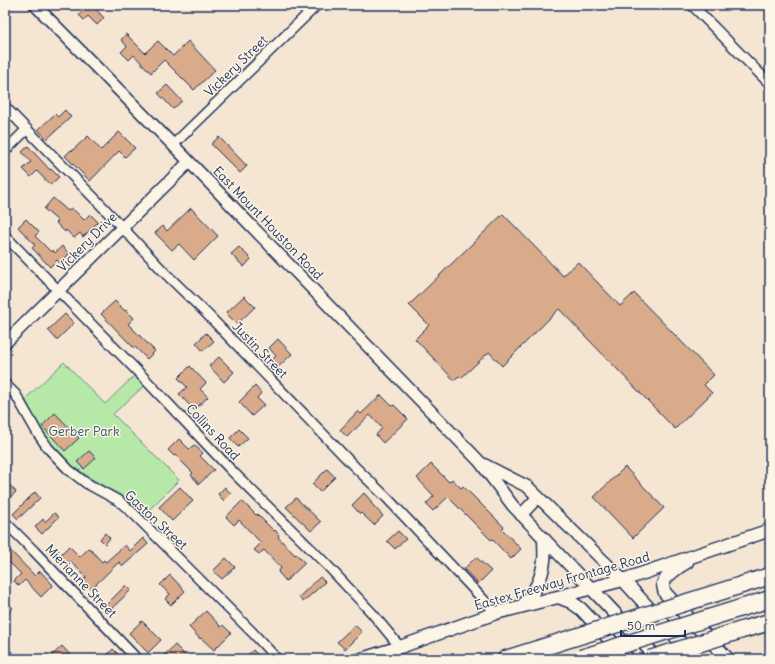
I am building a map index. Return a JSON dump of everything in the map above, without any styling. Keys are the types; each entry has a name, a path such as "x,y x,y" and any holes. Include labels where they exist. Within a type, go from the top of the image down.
{"highway":[{"path":"506,659 770,576"},
{"path":"580,659 770,599"},
{"path":"650,659 770,622"}],"main road":[{"name":"Eastex Freeway Frontage Road","path":"362,659 496,613 623,580 770,530"},
{"path":"522,606 529,599 540,580 544,561 544,539"},
{"path":"698,554 680,566 665,580 663,586 665,593 728,659"},
{"name":"East Mount Houston Road","path":"623,580 696,659"},
{"name":"East Mount Houston Road","path":"591,588 658,659"},
{"path":"558,597 571,602 581,609 628,659"}],"street":[{"name":"East Mount Houston Road","path":"35,5 480,462 513,506 591,588"},
{"name":"Vickery Street","path":"173,146 317,5"},
{"path":"692,5 770,84"},
{"name":"Justin Street","path":"5,107 166,274 387,498 496,613"},
{"path":"5,151 27,129"},
{"name":"Vickery Drive","path":"5,342 189,162"},
{"name":"Collins Road","path":"5,236 143,377 232,471 330,569 372,613 400,647"},
{"name":"Gaston Street","path":"5,384 16,395 48,448 69,470 86,483 119,501 133,513 277,659"},
{"name":"East Mount Houston Road","path":"480,462 528,487 623,580"},
{"path":"521,515 538,497"},
{"name":"Mierianne Street","path":"5,522 137,659"},
{"path":"5,653 11,659"}],"green space":[{"name":"Gerber Park","path":"64,362 105,404 134,376 144,386 113,414 179,480 144,515 125,498 74,467 52,445 39,429 25,399"}],"building":[{"path":"89,5 92,5 104,18 97,25 88,16 84,20 79,15"},
{"path":"126,34 145,53 158,41 173,56 188,41 215,70 194,90 164,60 151,73 134,55 129,60 121,52 127,46 121,40"},
{"path":"167,85 182,101 173,109 158,93"},
{"path":"65,110 71,117 47,139 38,130 55,114 58,117"},
{"path":"119,132 135,148 125,157 119,151 90,181 65,156 88,136 101,150"},
{"path":"219,137 247,166 240,173 211,144"},
{"path":"28,146 50,170 51,169 59,177 50,185 37,171 31,177 23,169 31,162 22,152"},
{"path":"53,198 68,211 72,208 84,220 90,214 98,222 83,237 80,233 74,238 66,230 65,232 56,223 58,221 44,209"},
{"path":"191,208 218,236 194,260 179,244 172,250 155,233 163,226 167,231"},
{"path":"503,214 563,276 578,262 620,306 634,293 714,375 704,385 712,393 675,429 559,309 502,366 489,352 461,378 459,376 454,380 415,339 429,325 409,305"},
{"path":"26,219 39,232 35,236 51,252 52,250 55,253 62,246 69,254 60,263 57,260 50,267 32,248 35,245 18,227"},
{"path":"239,247 251,259 244,267 231,254"},
{"path":"244,296 255,307 237,324 226,313"},
{"path":"115,301 134,318 128,324 155,351 147,359 135,347 134,348 101,314"},
{"path":"65,314 74,323 57,340 48,330"},
{"path":"206,333 214,341 203,351 196,343"},
{"path":"278,339 292,354 275,370 269,363 276,356 269,348"},
{"path":"219,357 234,372 224,382 209,366"},
{"path":"190,366 206,383 200,389 208,397 194,410 179,394 187,387 178,378"},
{"path":"255,386 261,393 257,398 264,405 252,416 239,402"},
{"path":"381,395 408,419 383,443 376,435 382,428 370,415 347,437 340,430 358,411 361,414"},
{"path":"55,413 79,438 65,451 42,426"},
{"path":"239,429 248,438 238,447 230,438"},
{"path":"179,439 189,449 194,445 203,453 200,456 214,470 199,484 191,475 193,473 168,450"},
{"path":"89,451 96,458 84,469 77,462"},
{"path":"431,464 449,482 452,479 461,488 463,486 504,527 502,529 521,549 511,559 448,497 433,511 426,504 434,496 417,478"},
{"path":"625,467 664,508 633,538 594,497"},
{"path":"327,469 335,477 320,492 312,484"},
{"path":"5,480 16,492 5,502"},
{"path":"180,487 193,501 172,521 159,507"},
{"path":"225,487 231,494 224,501 218,494"},
{"path":"35,492 40,498 18,519 13,514"},
{"path":"364,493 383,516 374,525 361,513 360,514 352,505"},
{"path":"296,498 321,522 311,531 286,507"},
{"path":"242,501 274,531 275,530 279,535 278,537 305,563 286,581 278,572 281,568 264,550 259,554 254,550 261,543 239,520 234,525 226,517"},
{"path":"54,513 59,517 42,534 35,527 43,519 45,522"},
{"path":"398,531 406,539 395,549 387,541"},
{"path":"105,533 110,538 105,544 100,539"},
{"path":"143,538 148,544 123,566 119,562 91,589 83,581 86,577 70,561 67,564 59,556 69,546 80,557 89,548 102,562 104,560 106,562 125,545 130,551"},
{"path":"5,545 35,576 40,571 53,585 41,597 25,580 19,586 14,581 21,574 9,562 5,566"},
{"path":"476,557 491,571 478,584 464,569"},
{"path":"226,558 235,567 222,579 213,571"},
{"path":"170,575 185,591 171,605 165,599 170,594 160,585"},
{"path":"320,577 325,582 303,602 299,597"},
{"path":"126,585 131,590 109,611 105,606"},
{"path":"5,600 13,608 5,615"},
{"path":"206,611 221,627 223,625 231,633 214,650 201,638 200,639 189,627"},
{"path":"142,621 161,640 148,653 129,633"},
{"path":"355,625 362,632 345,649 337,642"},
{"path":"175,645 189,659 160,659"},
{"path":"62,646 74,659 48,659"},
{"path":"113,649 118,654 113,659 103,659"},
{"path":"253,650 262,659 244,659"}]}
